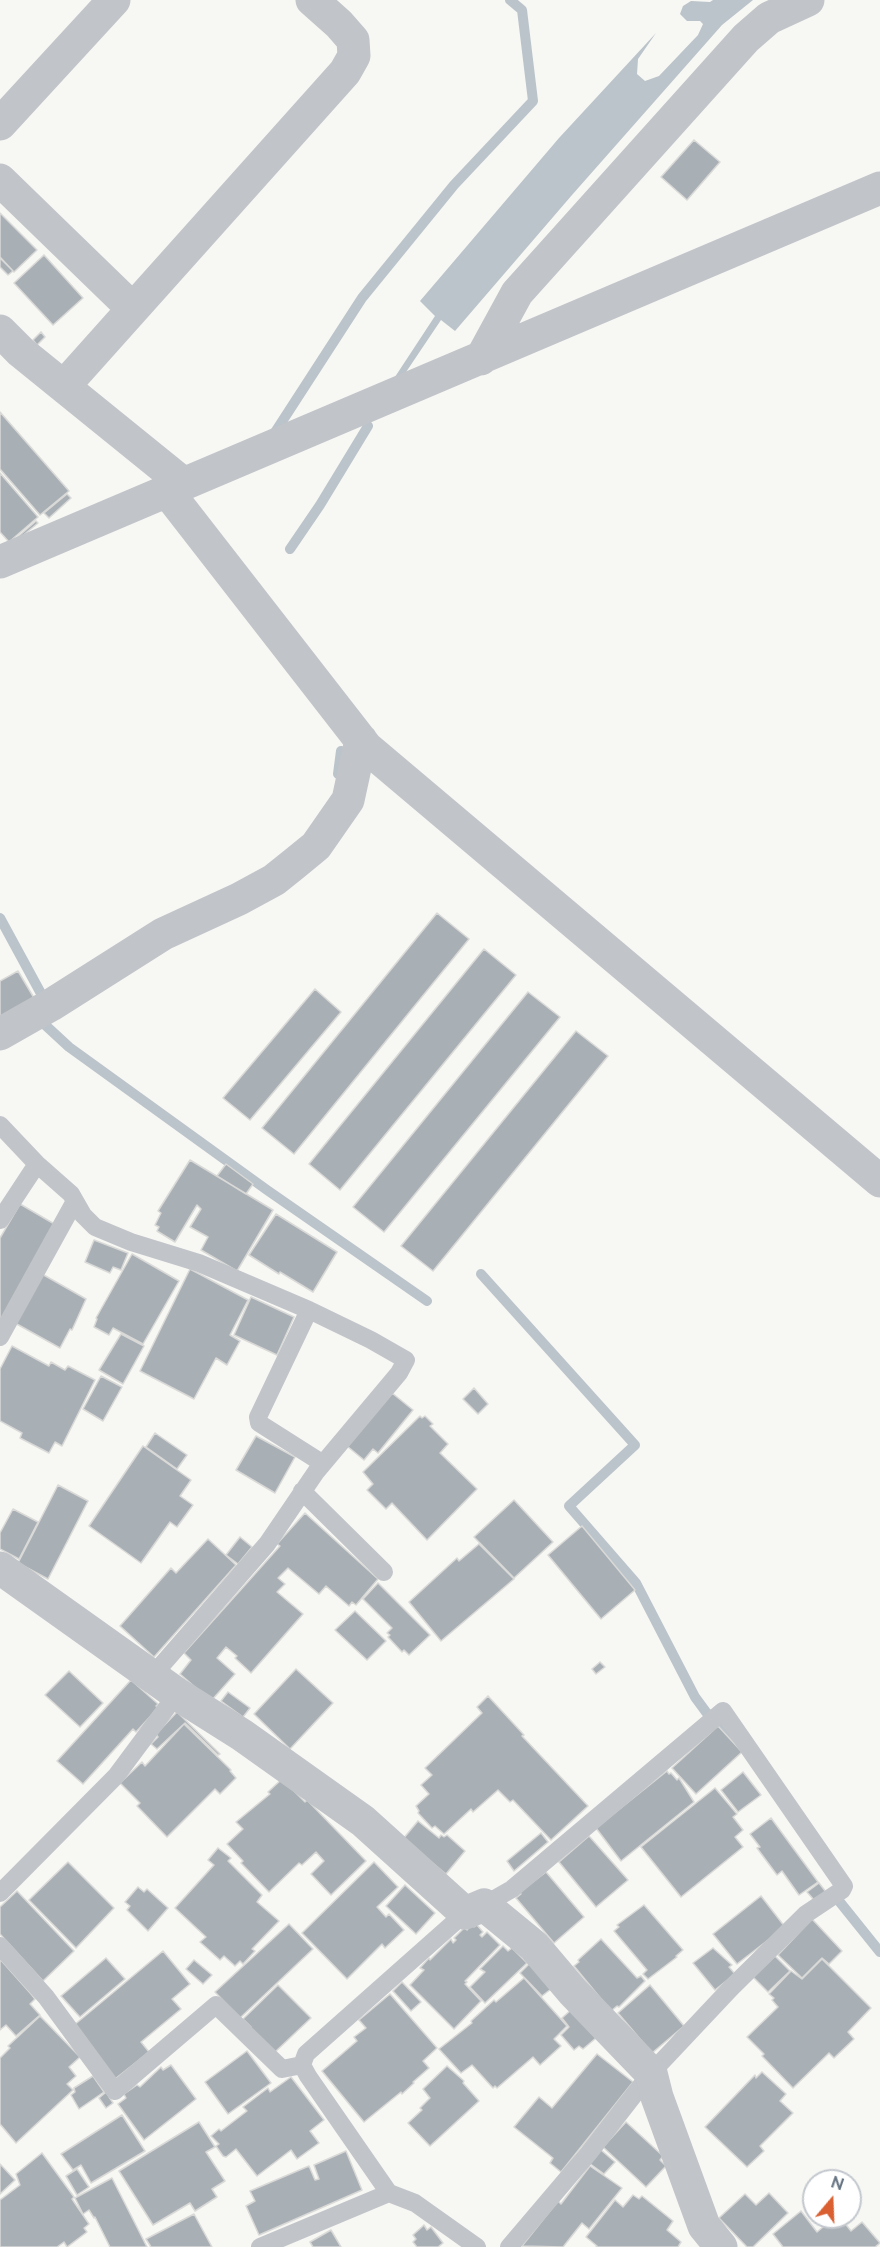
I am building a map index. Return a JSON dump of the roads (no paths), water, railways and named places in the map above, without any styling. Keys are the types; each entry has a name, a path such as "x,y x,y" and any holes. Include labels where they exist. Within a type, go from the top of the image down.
{"street":[{"path":"0,124 114,0"},
{"path":"65,385 345,72 354,56 353,40 312,0"},
{"path":"481,359 517,293 746,38 769,18 808,0"},
{"path":"0,180 134,309"},
{"path":"0,562 880,188"},
{"path":"0,332 21,352 65,385 176,488 361,740 880,1181"},
{"path":"0,1034 51,1005 163,934 274,880 294,864 316,846 348,800 361,740"},
{"path":"3,1575 242,1735 363,1821 475,1909 534,1946 573,1992 651,2073 657,2097 704,2226 721,2247"}],"lane":[{"path":"0,1125 37,1164 72,1194 83,1215 95,1227 131,1242 199,1263 309,1310 406,1360 399,1373 322,1464 165,1685 116,1776 0,1893"},
{"path":"0,1221 37,1164"},
{"path":"0,1337 75,1201"},
{"path":"309,1310 258,1417 260,1423 322,1464"},
{"path":"302,1491 384,1572"},
{"path":"477,2247 415,2203 389,2193 308,2076 302,2065 306,2054 475,1909 512,1888 723,1711 844,1886 842,1890 806,1914 731,1988 651,2073 588,2154 509,2247"},
{"path":"0,1946 46,1997 115,2091 216,2005 282,2068 302,2065"},
{"path":"260,2247 389,2193"}],"waterway":[{"path":"272,437 362,298 454,185 533,101 522,10 510,0"},
{"path":"290,549 368,426"},
{"path":"338,774 341,751"},
{"path":"0,918 44,999 47,996"},
{"path":"43,1023 69,1047 267,1190 427,1301"},
{"path":"481,1274 635,1445 569,1506 636,1583 695,1697 739,1747"},
{"path":"839,1901 880,1952"}]}
